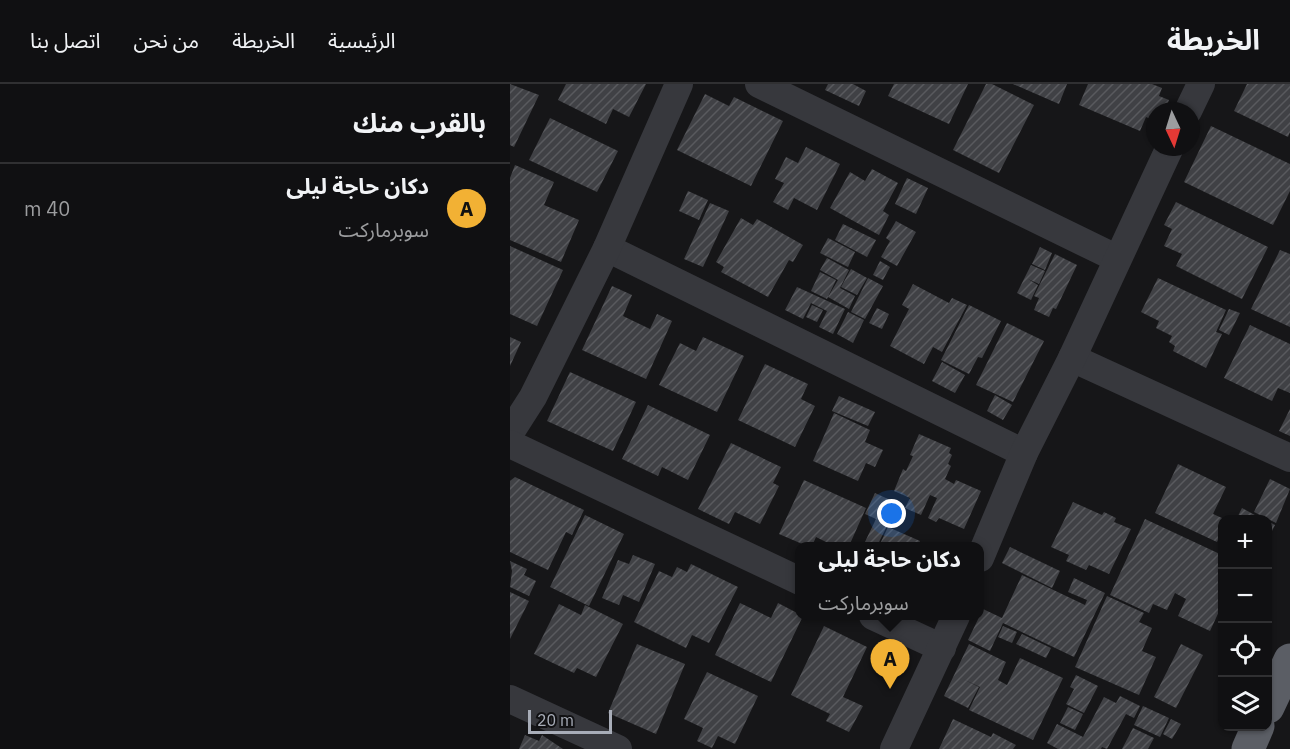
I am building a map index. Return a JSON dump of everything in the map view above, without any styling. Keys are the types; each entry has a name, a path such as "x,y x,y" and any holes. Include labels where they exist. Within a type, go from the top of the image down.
{"highway":[{"path":"1272,698 1290,660"},
{"path":"1248,749 1256,731"}],"street":[{"path":"510,433 533,398 607,248 679,84"},
{"path":"759,84 1116,258"},
{"path":"1192,102 1201,84"},
{"path":"984,548 1024,453 1072,358 1116,258 1166,156"},
{"path":"607,248 1024,453"},
{"path":"1072,358 1290,458"},
{"path":"510,444 795,579"},
{"path":"883,620 942,648"},
{"path":"894,749 954,620"},
{"path":"510,699 618,749"}],"building":[{"path":"510,84 539,95 514,147 510,145"},
{"path":"566,84 646,84 629,117 613,109 606,124 558,100"},
{"path":"828,84 853,84 866,91 859,106 825,90"},
{"path":"894,84 968,84 949,124 888,96"},
{"path":"986,84 992,84 1034,105 999,173 953,150"},
{"path":"1013,84 1067,84 1059,104"},
{"path":"1088,84 1152,84 1162,88 1159,96 1169,100 1168,102 1146,102 1146,117 1140,131 1079,105"},
{"path":"1247,84 1290,84 1290,132 1288,137 1234,111"},
{"path":"705,94 729,106 734,97 783,121 751,186 677,150"},
{"path":"550,118 618,151 597,192 529,160"},
{"path":"1211,126 1290,164 1290,191 1273,225 1184,182 1197,156 1200,156 1200,149"},
{"path":"806,147 840,164 817,210 794,198 788,210 773,202 784,183 775,179 786,157 798,163"},
{"path":"515,165 554,182 544,205 579,220 561,262 510,240 510,178"},
{"path":"872,169 898,183 883,211 889,215 879,235 830,208 850,172 865,181"},
{"path":"907,178 928,188 916,214 895,204"},
{"path":"688,191 708,200 699,220 679,211"},
{"path":"1176,202 1268,247 1242,299 1176,266 1182,254 1164,246 1172,229 1164,225"},
{"path":"710,203 729,211 703,267 684,259"},
{"path":"741,218 753,225 757,219 803,245 793,262 789,260 768,297 721,272 724,267 716,262"},
{"path":"896,221 916,232 897,266 881,257 890,241 886,238"},
{"path":"843,224 876,240 867,257 835,240"},
{"path":"828,238 855,252 848,267 820,253"},
{"path":"510,246 563,270 537,326 510,314"},
{"path":"1040,247 1052,253 1045,270 1032,264"},
{"path":"1280,250 1290,254 1290,327 1251,309"},
{"path":"1055,254 1077,265 1056,309 1053,308 1049,317 1034,310 1039,298 1034,296"},
{"path":"827,258 849,270 840,288 855,296 849,309 828,297 838,280 820,270"},
{"path":"880,261 890,267 883,280 873,275"},
{"path":"1031,265 1045,271 1039,284 1028,279 1038,285 1031,300 1017,293"},
{"path":"851,269 867,278 857,295 841,287"},
{"path":"820,272 836,280 827,299 811,291"},
{"path":"868,278 883,286 865,319 851,312"},
{"path":"1158,278 1226,310 1216,332 1222,334 1206,368 1173,351 1175,346 1169,342 1172,336 1156,328 1159,321 1141,312"},
{"path":"913,284 949,303 952,298 967,305 942,352 933,347 924,364 890,346 909,309 902,305"},
{"path":"612,286 632,295 623,316 650,329 657,314 672,321 646,379 582,350"},
{"path":"797,287 845,309 833,334 819,327 827,311 811,303 803,319 785,310"},
{"path":"812,305 823,310 817,322 806,317"},
{"path":"969,305 1001,321 982,358 978,357 969,374 941,360"},
{"path":"877,308 889,314 882,329 869,323"},
{"path":"1229,309 1240,313 1229,335 1219,330"},
{"path":"848,312 864,320 853,343 837,334"},
{"path":"1007,323 1044,341 1013,402 976,385"},
{"path":"1250,325 1290,344 1290,393 1278,388 1272,401 1224,378"},
{"path":"510,337 521,342 510,366"},
{"path":"703,337 744,356 717,412 659,385 680,343 696,351"},
{"path":"942,362 965,375 955,393 932,381"},
{"path":"765,364 808,384 801,399 815,406 795,447 738,420"},
{"path":"570,372 636,402 613,451 547,421"},
{"path":"995,395 1012,405 1003,420 987,411"},
{"path":"839,396 875,412 868,426 832,411"},
{"path":"648,405 710,435 688,480 662,467 658,476 622,459"},
{"path":"1290,409 1290,436 1279,431"},
{"path":"834,413 870,430 865,442 883,450 875,467 866,463 858,481 813,461"},
{"path":"919,434 951,448 949,453 952,455 948,464 951,466 945,479 954,484 956,480 981,491 964,529 939,518 936,522 928,518 937,498 930,495 921,515 905,508 910,498 894,491 903,469 906,471 913,456 910,455"},
{"path":"731,443 781,467 773,483 779,486 760,524 735,512 729,524 698,509"},
{"path":"1178,464 1226,487 1213,514 1218,516 1217,542 1155,513"},
{"path":"515,477 584,510 572,535 566,532 548,570 510,552 510,481"},
{"path":"1270,479 1290,489 1276,523 1272,521 1272,515 1260,515 1254,512"},
{"path":"804,480 866,508 851,542 826,542 816,537 814,542 798,542 779,534"},
{"path":"875,493 901,505 894,522 890,520 879,542 865,542 876,519 865,514"},
{"path":"1073,502 1102,515 1104,512 1116,518 1114,522 1131,529 1109,574 1089,565 1086,570 1066,561 1069,555 1051,547"},
{"path":"1242,508 1255,515 1238,515"},
{"path":"585,515 624,534 589,606 550,587"},
{"path":"1145,519 1218,553 1218,614 1210,631 1178,616 1186,599 1175,593 1167,610 1153,604 1149,613 1110,595"},
{"path":"888,527 920,541 919,542 881,542"},
{"path":"1010,547 1060,571 1052,588 1002,563"},
{"path":"633,555 655,564 639,602 623,595 619,605 602,598 618,560 629,564"},
{"path":"510,561 527,569 524,575 536,581 529,596 510,587 512,571"},
{"path":"691,564 738,587 709,643 692,635 686,648 634,622 659,571 672,577 677,567 687,572"},
{"path":"1022,575 1085,605 1087,600 1068,592 1074,578 1105,593 1074,657 1003,623 990,651 968,640 978,620 984,620 984,609 1002,618"},
{"path":"510,592 529,601 510,639"},
{"path":"1107,596 1144,613 1139,622 1152,628 1142,651 1156,657 1139,695 1075,667"},
{"path":"740,603 771,618 778,603 795,612 795,620 801,620 771,682 715,655"},
{"path":"559,604 581,615 585,605 623,624 596,677 577,668 574,673 534,654"},
{"path":"824,626 867,647 843,697 863,706 849,732 826,721 830,714 791,695"},
{"path":"1003,626 1017,632 1012,643 998,637"},
{"path":"1022,634 1051,648 1046,658 1016,644"},
{"path":"637,644 685,664 656,734 608,713"},
{"path":"969,644 1006,662 998,680 1007,685 1020,658 1063,678 1033,740 969,710 980,687 963,679 979,687 968,708 944,696"},
{"path":"1181,644 1203,655 1176,708 1154,697"},
{"path":"887,653 900,660 891,677 878,670"},
{"path":"707,672 758,696 735,744 718,736 712,748 697,741 703,728 684,719"},
{"path":"1076,675 1098,686 1084,713 1066,704 1074,689 1070,687"},
{"path":"1120,696 1140,706 1134,718 1126,714 1107,749 1102,747 1101,749 1058,749 1047,743 1057,724 1083,737 1104,697 1116,703"},
{"path":"1143,706 1169,718 1160,737 1134,725"},
{"path":"1068,707 1083,714 1075,730 1060,723"},
{"path":"953,719 991,737 993,733 1016,745 1013,749 939,749"},
{"path":"1171,719 1181,724 1172,739 1163,734"},
{"path":"1133,728 1154,738 1148,749 1122,749"},
{"path":"525,735 539,741 542,735 563,749 519,749"}],"place":[{"name":"دكان حاجة ليلى","path":"890,689"}]}
